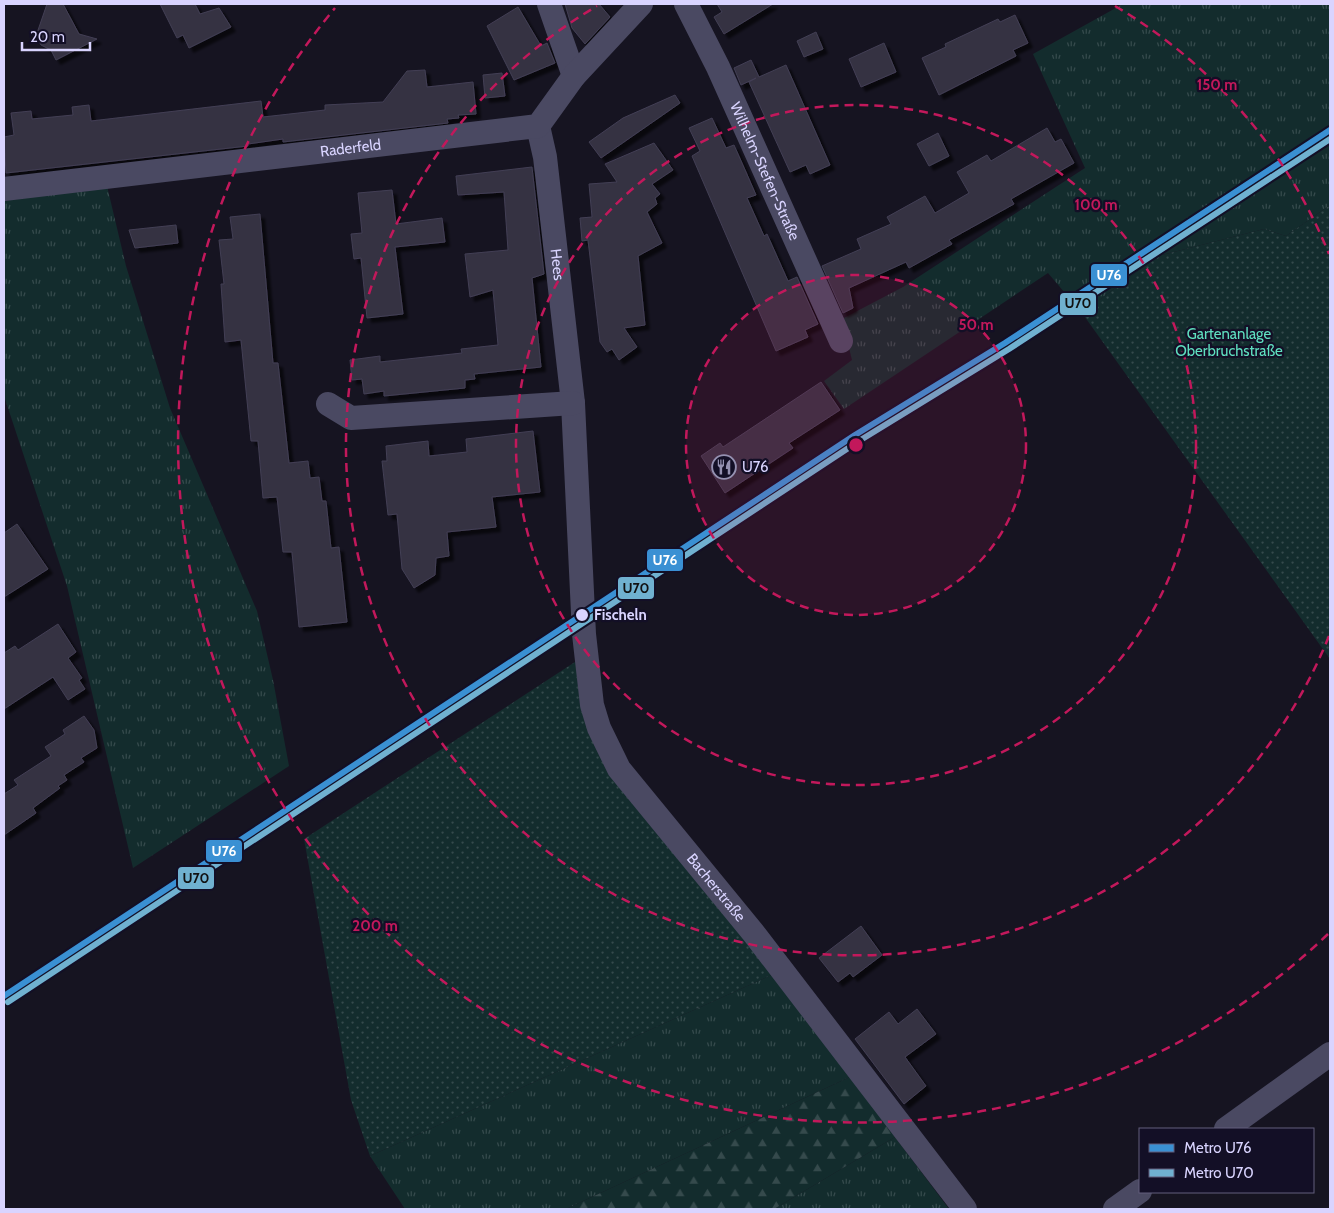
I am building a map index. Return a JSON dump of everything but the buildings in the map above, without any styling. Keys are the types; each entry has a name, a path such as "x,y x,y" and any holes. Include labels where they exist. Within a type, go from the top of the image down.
{"street":[{"path":"549,4 574,76"},
{"path":"538,126 574,76 641,4"},
{"name":"Wilhelm-Stefen-Straße","path":"686,4 718,67 841,341"},
{"name":"Raderfeld","path":"4,189 538,126"},
{"name":"Hees","path":"538,126 545,157 572,403 579,522"},
{"path":"328,404 351,418 572,403"},
{"name":"Bacherstraße","path":"579,522 584,634 592,705 599,728 619,769 755,935 966,1209"},
{"path":"1227,1128 1330,1054"},
{"path":"1116,1209 1139,1192"}],"green space":[{"path":"1123,4 1330,4 1330,205 1286,236 1264,229 1158,256 1082,313 1048,273 844,409 824,381 852,360 842,319 903,287 1085,168 1033,54"},
{"path":"107,186 126,266 170,408 257,611 273,680 289,766 133,868 67,586 4,396 4,201"},
{"name":"Gartenanlage Oberbruchstraße","path":"1330,205 1330,659 1082,313 1158,256 1264,229 1286,236"},
{"path":"578,660 588,721 776,973 370,1156 351,1100 304,839"},
{"path":"776,973 852,1076 566,1209 405,1209 370,1156"},
{"path":"852,1076 895,1137 774,1209 566,1209"},
{"path":"895,1137 949,1209 774,1209"}],"metro line":[{"name":"U76","path":"4,996 855,435 1005,343 1330,130"},
{"name":"U70","path":"8,1002 859,441 1009,349 1330,139"}],"place":[{"name":"U76","path":"724,467"},
{"name":"Fischeln","path":"582,615"}]}
